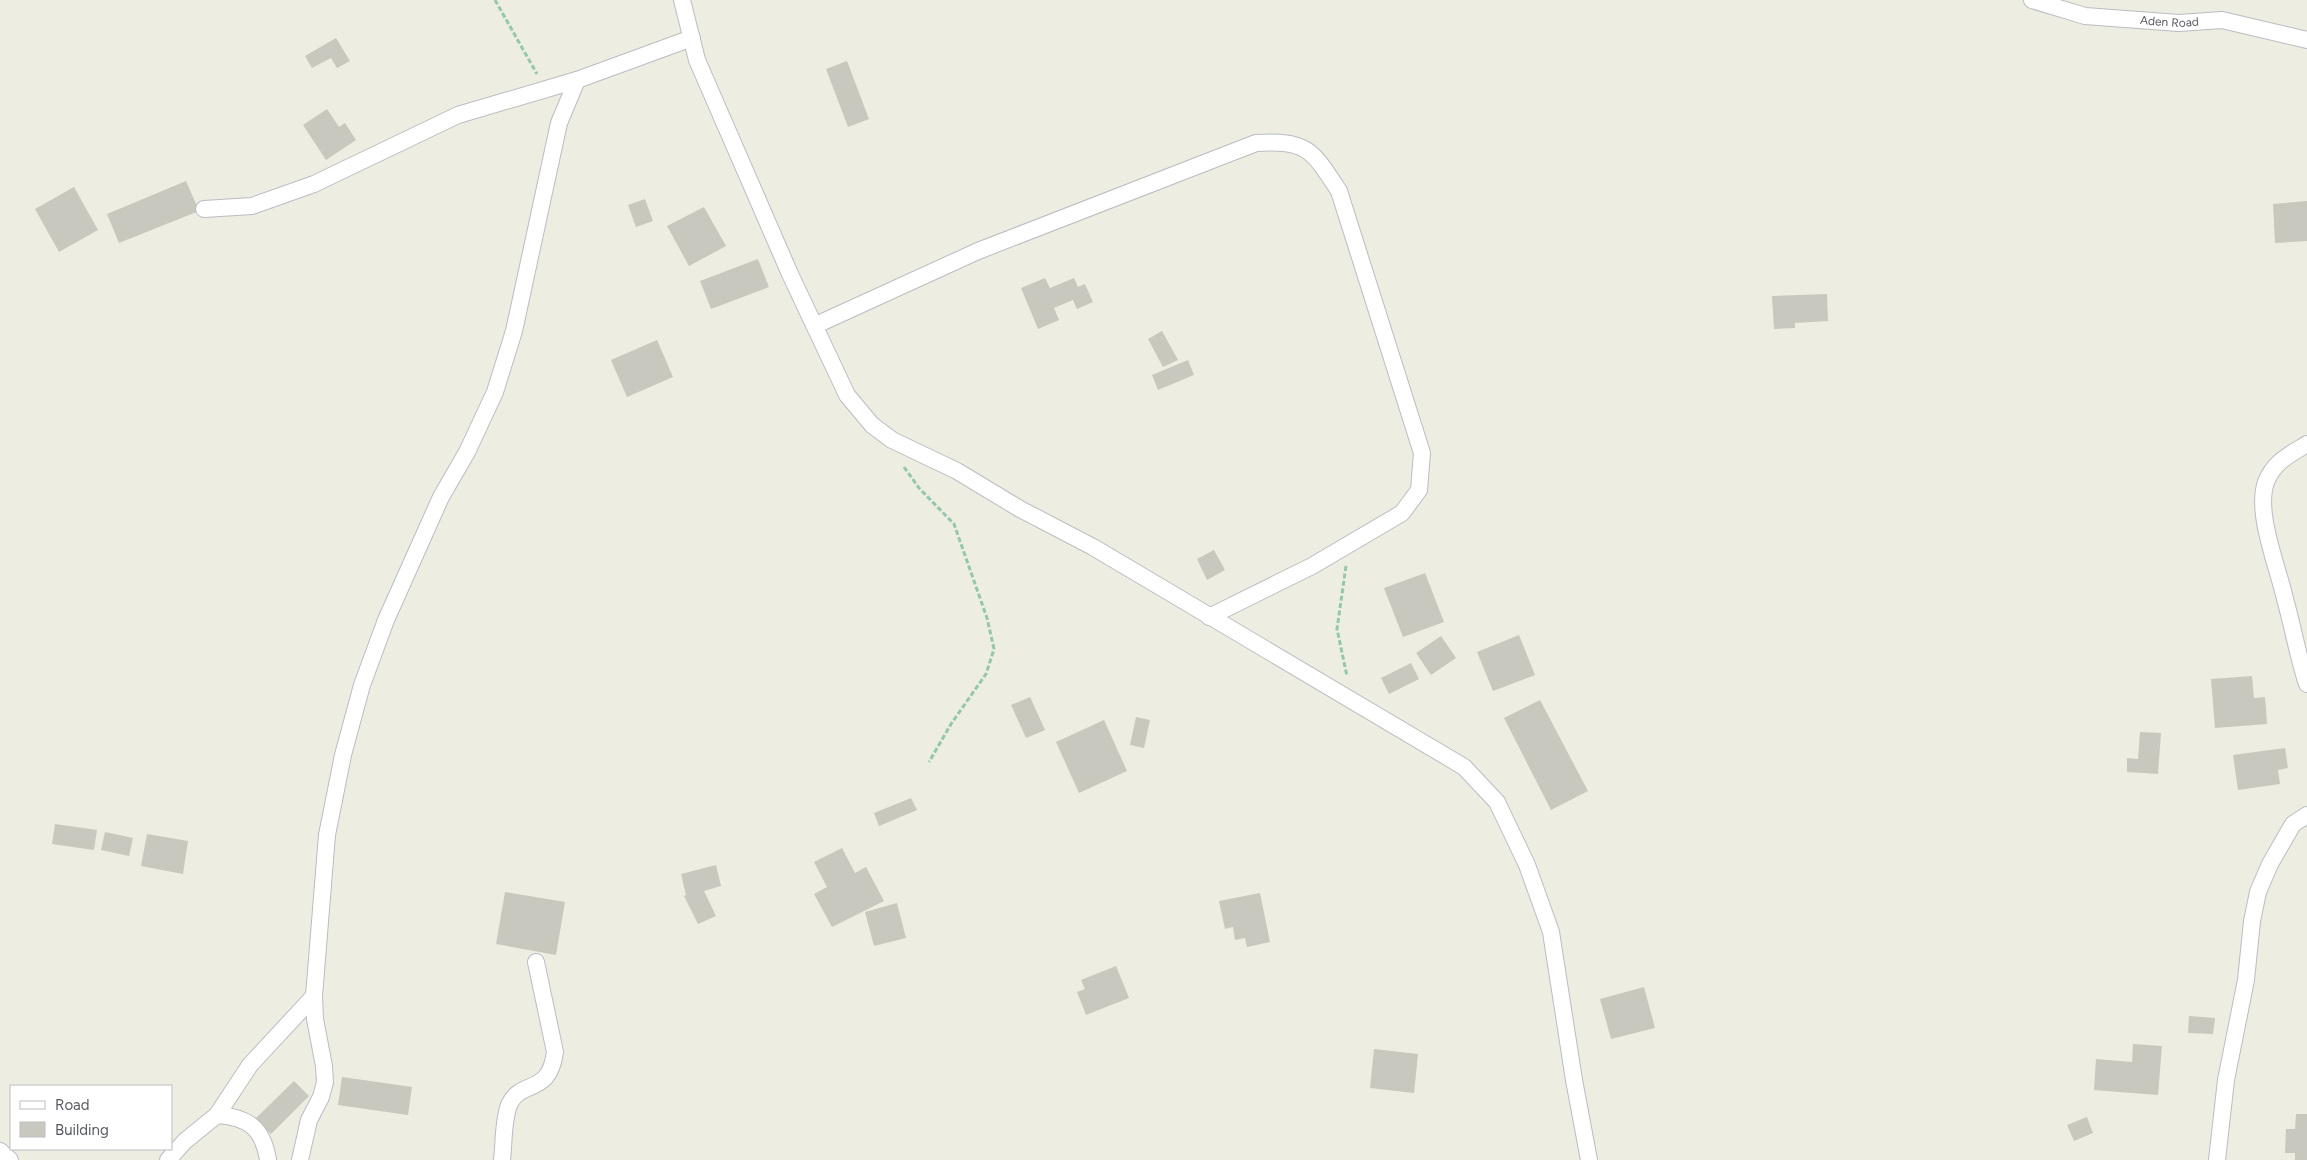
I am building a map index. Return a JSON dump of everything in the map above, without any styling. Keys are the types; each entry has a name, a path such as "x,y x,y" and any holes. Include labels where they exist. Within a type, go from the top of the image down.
{"street":[{"path":"682,0 697,60 786,266 816,325 847,395 872,425 892,440 957,471 1020,509 1109,556 1353,701 1464,768 1497,802 1527,865 1551,932 1574,1080 1589,1160"},
{"name":"Aden Road","path":"2032,0 2085,16 2179,23 2222,20 2307,40"},
{"path":"204,209 252,206 314,184 458,115 577,80 692,38"},
{"path":"300,1160 310,1120 325,1082 324,1066 315,1019 314,996 327,835 343,755 362,684 386,620 413,564 441,497 467,452 495,392 514,331 551,155 560,124 577,80"},
{"path":"816,325 988,247 1256,143 1285,141 1314,154 1339,191 1422,453 1419,490 1402,513 1312,566 1209,617"},
{"path":"2307,444 2280,460 2271,470 2263,500 2268,536 2307,684"},
{"path":"2217,1160 2228,1072 2246,980 2252,921 2258,892 2270,864 2293,824 2307,816"},
{"path":"502,1160 510,1105 516,1096 549,1076 553,1065 555,1052 536,962"},
{"path":"168,1160 185,1141 217,1115 250,1065 314,996"},
{"path":"217,1115 243,1118 261,1137 268,1160"},
{"path":"0,1151 10,1160"}],"path":[{"path":"495,0 546,90"},
{"path":"892,440 903,466 919,488 954,524 987,618 994,649 986,674 951,724 929,762"},
{"path":"1350,544 1338,606 1337,630 1353,701"}],"building":[{"path":"336,38 350,61 337,68 331,58 312,68 305,56"},
{"path":"847,61 869,119 848,127 826,69"},
{"path":"327,109 339,127 345,123 356,140 326,160 303,125"},
{"path":"186,181 199,211 119,243 107,214"},
{"path":"74,187 98,230 59,252 35,209"},
{"path":"645,199 653,221 636,227 628,205"},
{"path":"2307,201 2307,241 2275,243 2273,204"},
{"path":"704,207 726,246 689,266 667,226"},
{"path":"758,259 769,287 711,309 700,281"},
{"path":"1045,278 1050,288 1074,278 1078,287 1085,284 1093,302 1077,309 1073,300 1054,308 1059,320 1038,329 1021,288"},
{"path":"1827,294 1828,321 1795,323 1795,328 1774,329 1772,296"},
{"path":"1162,331 1178,360 1163,367 1148,339"},
{"path":"657,340 673,377 627,397 611,360"},
{"path":"1188,360 1194,375 1158,390 1152,375"},
{"path":"1214,550 1225,570 1207,580 1197,559"},
{"path":"1425,573 1444,622 1403,637 1384,588"},
{"path":"1519,635 1535,675 1493,691 1477,652"},
{"path":"1441,636 1456,658 1431,675 1416,653"},
{"path":"1411,663 1419,679 1389,694 1381,678"},
{"path":"2252,676 2254,698 2265,697 2267,724 2215,728 2211,679"},
{"path":"1030,697 1045,730 1026,738 1011,705"},
{"path":"1540,700 1588,791 1551,810 1504,718"},
{"path":"1136,717 1150,720 1144,748 1130,745"},
{"path":"1104,720 1127,771 1079,793 1056,742"},
{"path":"2140,732 2161,733 2158,774 2127,772 2127,758 2138,759"},
{"path":"2285,748 2288,768 2278,770 2280,784 2238,790 2233,755"},
{"path":"911,798 917,810 879,826 874,813"},
{"path":"55,824 97,830 94,850 52,844"},
{"path":"105,832 133,838 129,856 101,850"},
{"path":"147,834 188,841 183,874 141,866"},
{"path":"842,848 855,873 866,867 884,901 832,927 814,894 827,887 814,862"},
{"path":"716,865 721,886 704,891 716,916 698,924 684,896 686,895 681,874"},
{"path":"505,892 565,902 556,955 496,944"},
{"path":"1260,893 1270,942 1247,947 1245,938 1235,940 1233,927 1225,929 1219,901"},
{"path":"897,903 906,938 874,946 865,912"},
{"path":"1116,966 1129,998 1086,1015 1077,992 1085,989 1081,980"},
{"path":"1644,987 1655,1028 1611,1039 1600,999"},
{"path":"2189,1016 2215,1018 2213,1034 2188,1033"},
{"path":"2133,1044 2162,1046 2158,1095 2094,1090 2096,1059 2132,1062"},
{"path":"1374,1049 1418,1054 1414,1093 1370,1088"},
{"path":"342,1077 412,1087 408,1115 338,1105"},
{"path":"294,1081 309,1096 271,1134 255,1119"},
{"path":"2296,1114 2307,1114 2307,1160 2295,1160 2295,1153 2285,1153 2286,1129 2295,1129"},
{"path":"2087,1117 2093,1133 2074,1141 2067,1125"}]}
